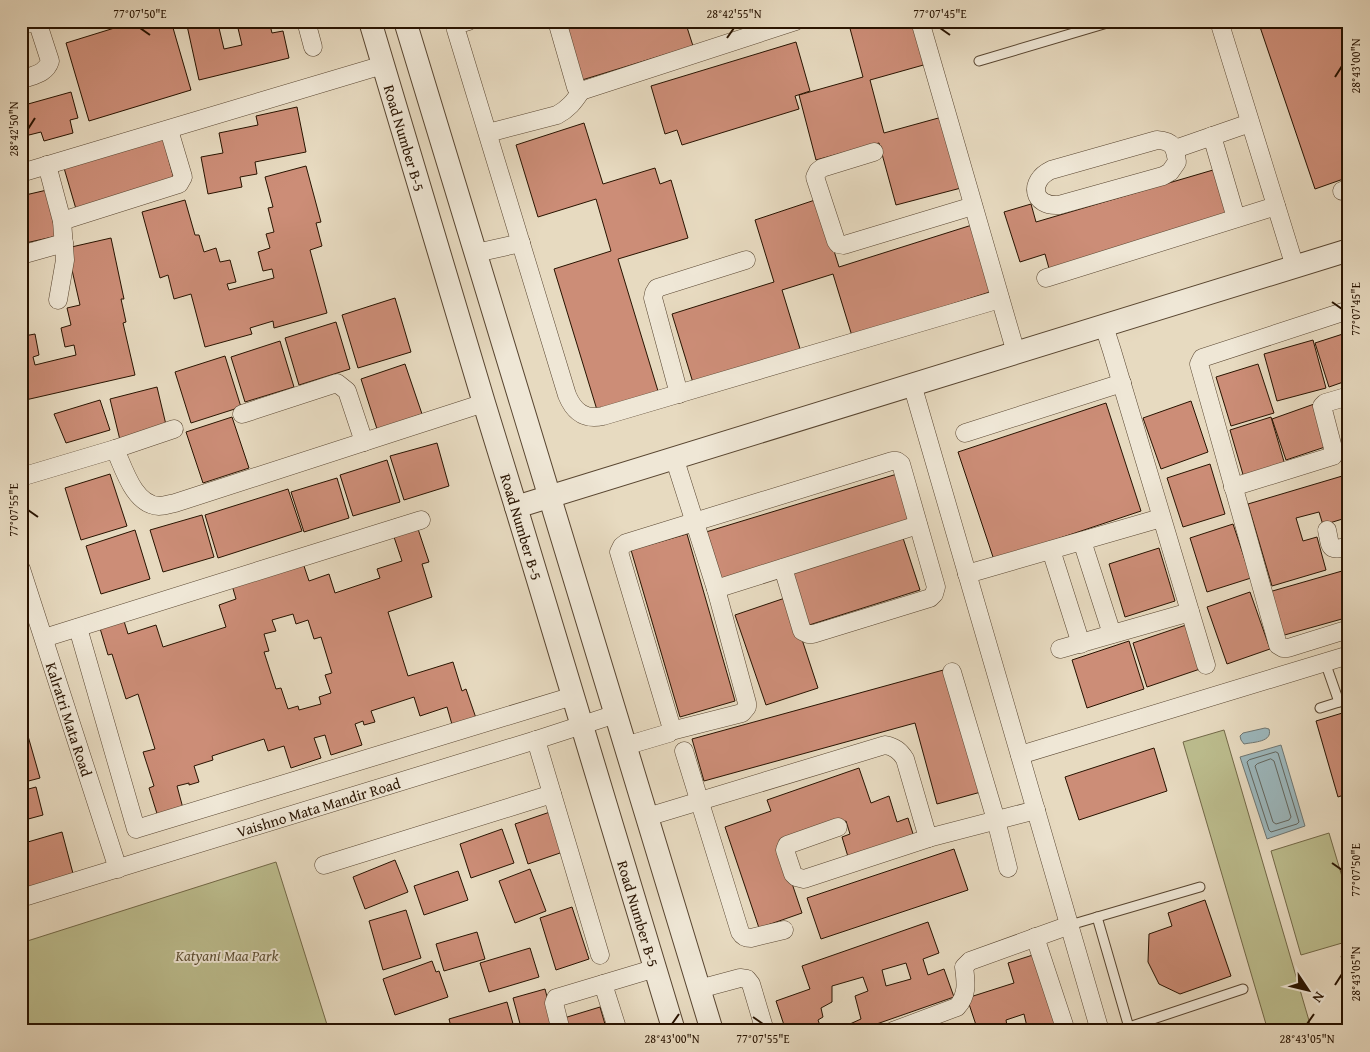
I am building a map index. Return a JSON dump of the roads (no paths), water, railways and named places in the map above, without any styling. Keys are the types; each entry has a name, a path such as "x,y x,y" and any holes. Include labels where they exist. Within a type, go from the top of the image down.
{"street":[{"path":"21,26 36,21 50,61 48,67 43,72 21,80"},
{"path":"306,21 314,47"},
{"path":"406,21 712,1031"},
{"path":"469,21 459,24 456,30 567,395 574,408 588,416 596,417 679,394 1000,299"},
{"path":"557,21 576,88 581,91"},
{"path":"488,133 557,114 573,103 581,91 796,21"},
{"path":"920,21 1016,353"},
{"path":"1219,21 1294,267"},
{"name":"Road Number B-5","path":"374,22 383,65 674,1031"},
{"path":"21,173 383,65"},
{"path":"1175,149 1250,123"},
{"path":"62,221 179,184 183,177 169,130"},
{"path":"1212,136 1236,218"},
{"path":"1157,140 1171,143 1175,149 1177,162 1170,172 1163,176 1059,205 1043,204 1038,198 1036,183 1044,173 1051,170 1157,140"},
{"path":"874,152 822,168 815,177 838,244 844,245 973,206"},
{"path":"47,165 62,221 64,243 65,260 58,300"},
{"path":"1046,278 1276,206"},
{"path":"21,255 64,243"},
{"path":"476,253 522,244"},
{"path":"516,506 1349,250"},
{"path":"679,394 653,298 654,293 657,288 746,260"},
{"path":"1349,310 1202,358 1198,364 1278,645 1288,648 1349,629"},
{"path":"1104,326 1206,666"},
{"path":"965,432 1122,382"},
{"path":"242,414 337,383 347,391 364,442"},
{"path":"912,384 1100,1031"},
{"path":"1233,487 1333,456 1334,452 1322,406 1325,403 1349,396"},
{"path":"115,449 136,493 146,502 160,506 175,503 484,403"},
{"path":"21,476 115,449 174,429"},
{"path":"625,746 742,713 748,707 716,589 674,457"},
{"path":"671,732 671,725 619,552 622,546 626,543 883,464 897,461 901,464 936,587 936,591 930,598 808,634 802,631 783,568"},
{"path":"967,574 1161,518"},
{"path":"44,638 421,520"},
{"path":"716,589 918,525"},
{"path":"1327,530 1333,549 1336,550 1349,546"},
{"path":"1082,541 1112,634"},
{"path":"1051,550 1081,644"},
{"name":"Kalratri Mata Road","path":"21,569 118,869"},
{"path":"1060,649 1190,612"},
{"path":"78,628 136,829 573,696"},
{"path":"1020,755 1349,654"},
{"path":"952,672 996,820 1008,868"},
{"name":"Vaishno Mata Mandir Road","path":"21,898 616,714"},
{"path":"536,740 600,955"},
{"path":"647,817 885,745 900,752 905,759 929,838"},
{"path":"684,751 698,802 742,936 751,938 784,930"},
{"path":"324,866 552,794"},
{"path":"838,827 787,845 785,850 793,874 796,877 804,879 929,838 1036,810"},
{"path":"893,1031 957,1007 962,1002 966,990 964,967 970,961 1070,925"},
{"path":"1035,937 1066,1031"},
{"path":"561,1031 554,1000 558,997 656,968"},
{"path":"699,989 740,978 747,979 751,984 765,1031"},
{"path":"604,984 618,1031"}],"lane":[{"path":"979,62 1114,21"},
{"path":"1326,662 1338,702"},
{"path":"1320,708 1349,698"},
{"path":"1070,925 1200,887"},
{"path":"1097,917 1130,1029 1243,989"}],"water":[{"path":"1265,728 1269,729 1269,733 1265,739 1244,744 1241,740 1240,736 1243,733"},
{"path":"1281,745 1305,826 1267,839 1240,757"}],"park label":[{"name":"Katyani Maa Park","path":"227,955"}]}
